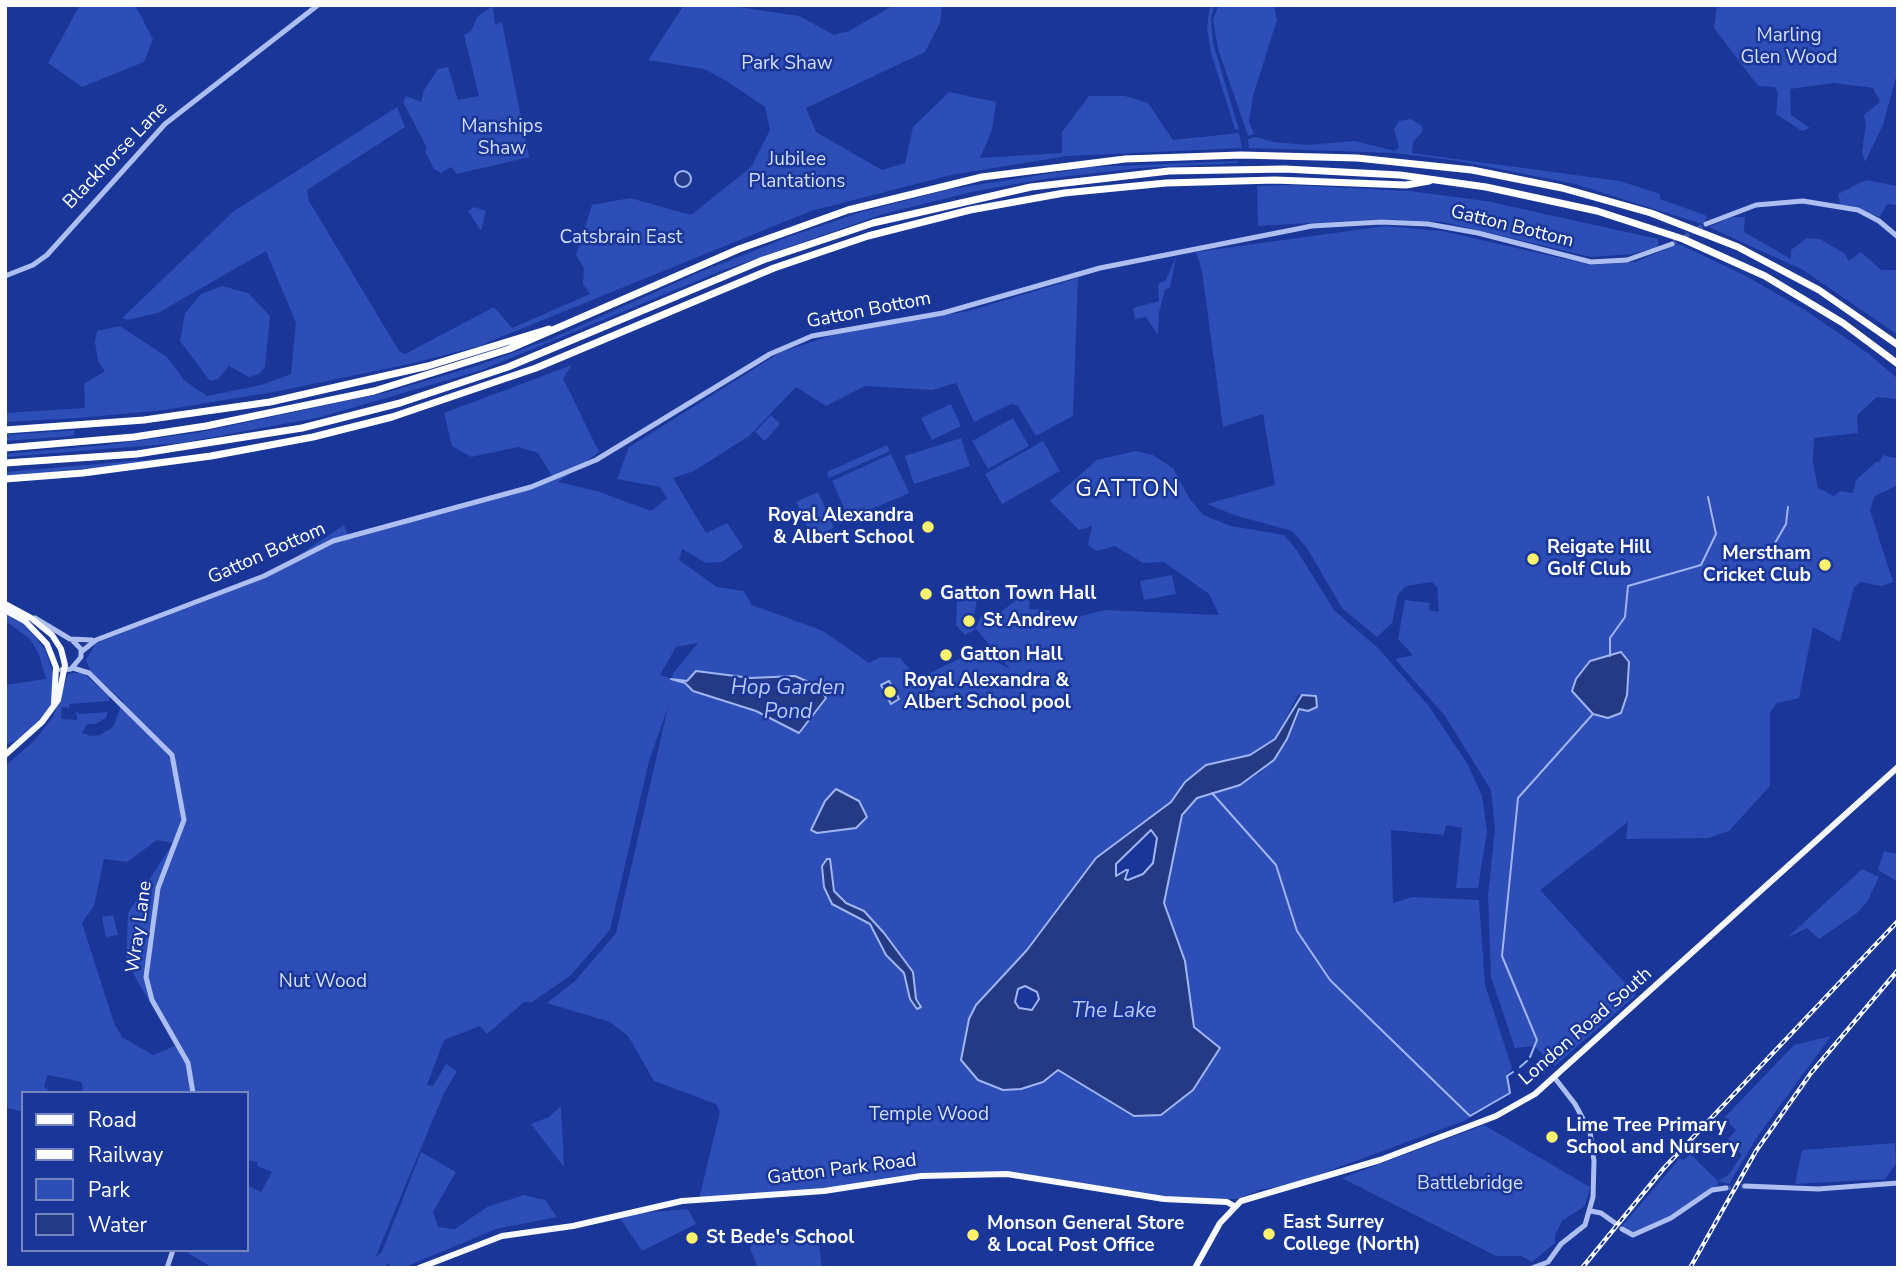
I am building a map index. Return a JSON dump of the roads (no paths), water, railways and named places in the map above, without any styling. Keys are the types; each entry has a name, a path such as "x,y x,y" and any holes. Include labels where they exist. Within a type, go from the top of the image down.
{"highway":[{"path":"5,448 134,437 314,404 475,361 583,319 761,241 848,210 937,186 1012,172 1091,162 1171,157 1311,156 1403,161 1483,172 1585,194 1651,213 1717,237 1779,267 1839,302 1898,345"},
{"path":"5,463 79,459 215,444 302,428 400,403 508,367 796,248 895,216 985,195 1100,177 1204,169 1320,170 1440,180 1520,193 1597,211 1704,247 1804,298 1898,364"},
{"path":"5,479 211,456 313,437 392,417 536,368 774,268 868,236 970,210 1065,193 1166,183 1275,180 1406,185 1440,180"},
{"path":"5,430 144,420 270,402 428,366 583,319"}],"main road":[{"path":"5,605 35,629 47,644 56,667 54,705"},
{"path":"5,605 31,618 52,635 63,657 65,672 61,691 54,705 36,728 5,755"},
{"name":"London Road South","path":"1234,1206 1250,1198 1361,1167 1496,1116 1526,1100 1898,767"},
{"name":"Gatton Park Road","path":"419,1268 497,1237 573,1226 682,1201 824,1191 921,1176 1007,1174 1164,1199 1227,1202 1234,1206"},
{"path":"1195,1268 1213,1233 1234,1206"}],"street":[{"name":"Blackhorse Lane","path":"5,276 33,265 47,254 165,124 318,5"},
{"path":"1706,224 1756,205 1802,201 1858,210 1880,221 1898,237"},
{"name":"Gatton Bottom","path":"65,672 73,668 96,640 255,580 333,541 552,478 614,449 770,354 825,333 943,313 1092,270 1312,226 1381,222 1427,224 1479,233 1591,262 1627,260 1672,244"},
{"path":"5,605 70,639 96,640"},
{"path":"70,639 81,655 85,671"},
{"path":"56,667 65,672"},
{"name":"Wray Lane","path":"73,668 85,671 118,701 146,733 169,748 183,804 182,828 158,888 147,964 147,985 152,1000 188,1063 193,1091"},
{"path":"1532,1268 1548,1262 1561,1244 1585,1225 1591,1211 1594,1161 1590,1132 1576,1104 1553,1077"},
{"path":"1745,1186 1818,1189 1898,1183"},
{"path":"1622,1229 1633,1236 1671,1218 1712,1190 1726,1188"},
{"path":"1591,1211 1601,1213 1615,1223"}],"water":[{"path":"680,171 686,171 691,179 689,185 680,187 675,182 675,176"},
{"path":"1621,652 1629,662 1627,695 1621,713 1608,718 1593,714 1572,691 1576,679 1590,661"},
{"name":"Hop Garden Pond","path":"696,671 751,678 795,676 820,687 826,698 799,733 756,711 693,691 685,683 671,679 687,681"},
{"name":"Royal Alexandra & Albert School pool","path":"889,681 899,699 891,704 881,685"},
{"name":"The Lake","path":"1302,695 1316,696 1317,707 1308,711 1299,709 1287,739 1274,760 1240,785 1197,798 1182,815 1164,903 1185,961 1194,1027 1220,1048 1193,1090 1161,1115 1134,1116 1058,1070 1043,1082 1021,1089 1003,1090 978,1080 961,1060 969,1019 976,1005 1027,950 1096,858 1171,802 1185,782 1206,765 1250,755 1275,739","holes":["1151,830 1157,838 1153,863 1143,874 1128,880 1125,879 1128,870 1116,876 1116,864","1025,986 1037,992 1039,999 1032,1010 1019,1008 1015,1002 1018,989"]},
{"path":"836,789 859,801 867,817 856,828 817,833 811,830 825,801"},
{"path":"830,859 834,891 846,903 864,911 913,972 916,999 921,1007 917,1009 910,999 904,973 886,955 870,924 832,904 824,887 822,866"}],"waterway":[{"path":"1610,656 1610,638 1625,617 1628,586 1701,565 1716,534 1708,497"},
{"path":"1775,543 1786,524 1788,507"},
{"path":"1530,1057 1537,1040 1502,956 1518,798 1593,714"},
{"path":"1212,793 1276,865 1297,931 1330,980 1470,1116 1510,1093 1507,1076 1513,1072"},
{"path":"1520,1067 1527,1061"}],"tunnel":[{"path":"1672,244 1706,224"},
{"path":"1726,1188 1745,1186"}],"railway":[{"path":"1582,1268 1664,1168 1898,921"},
{"path":"1690,1268 1756,1151 1811,1073 1898,970"}],"place":[{"name":"Royal Alexandra & Albert School","path":"928,527"},
{"name":"Reigate Hill Golf Club","path":"1533,559"},
{"name":"Merstham Cricket Club","path":"1825,565"},
{"name":"Gatton Town Hall","path":"926,594"},
{"name":"St Andrew","path":"969,621"},
{"name":"Gatton Hall","path":"946,655"},
{"name":"Royal Alexandra & Albert School pool","path":"890,692"},
{"name":"Lime Tree Primary School and Nursery","path":"1552,1137"},
{"name":"East Surrey College (North)","path":"1269,1234"},
{"name":"Monson General Store & Local Post Office","path":"973,1235"},
{"name":"St Bede's School","path":"692,1238"}],"district":[{"name":"GATTON","path":"1128,490"}],"park label":[{"name":"Marling Glen Wood","path":"1789,47"},
{"name":"Park Shaw","path":"787,64"},
{"name":"Manships Shaw","path":"502,138"},
{"name":"Jubilee Plantations","path":"797,171"},
{"name":"Catsbrain East","path":"621,238"},
{"name":"Nut Wood","path":"323,982"},
{"name":"Temple Wood","path":"929,1115"},
{"name":"Battlebridge","path":"1470,1184"}]}
